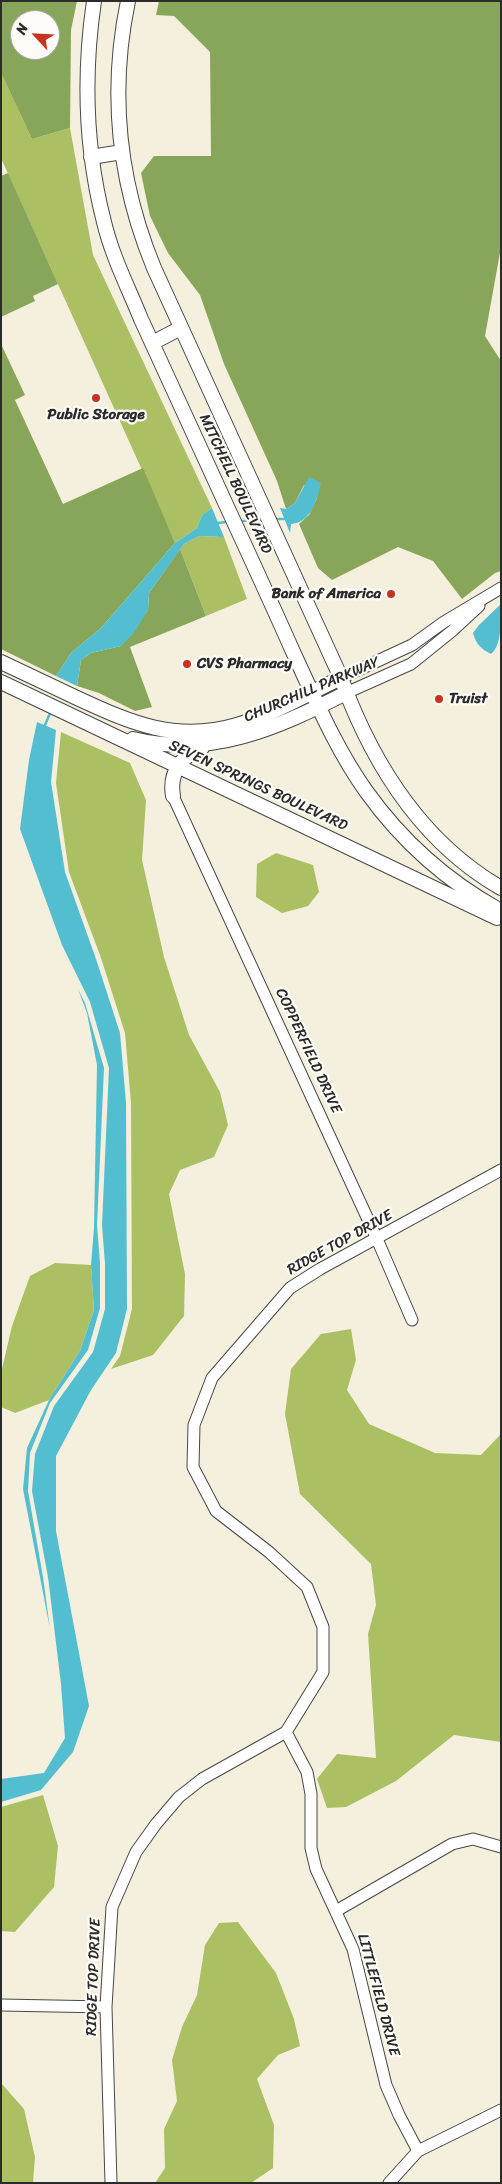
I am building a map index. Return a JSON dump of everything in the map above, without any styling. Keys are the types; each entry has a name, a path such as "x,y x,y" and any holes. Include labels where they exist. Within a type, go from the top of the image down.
{"main road":[{"name":"MITCHELL BOULEVARD","path":"94,1 88,41 87,118 91,157 104,225 117,264 319,707 351,769 392,823 439,868 501,911"},
{"name":"MITCHELL BOULEVARD","path":"128,1 120,52 118,86 119,123 122,152 140,233 341,678 346,693"},
{"path":"91,157 122,152"},
{"path":"152,342 182,328"},
{"name":"SEVEN SPRINGS BOULEVARD","path":"1,662 119,717 146,726 170,731 218,730 276,710 312,691"},
{"name":"CHURCHILL PARKWAY","path":"312,691 341,678"},
{"name":"SEVEN SPRINGS BOULEVARD","path":"1,682 501,919"},
{"path":"346,693 365,736 386,774 408,806 430,833 459,860 501,888"},
{"name":"CHURCHILL PARKWAY","path":"113,734 145,742 169,745 208,745 252,734 319,707 346,693"},
{"path":"173,796 171,782 178,767 191,752 208,745"},
{"path":"149,753 159,766 173,796"}],"street":[{"name":"CHURCHILL PARKWAY","path":"341,678 412,645 444,622 498,589"},
{"name":"CHURCHILL PARKWAY","path":"346,693 411,664 452,631 498,589"},
{"name":"COPPERFIELD DRIVE","path":"173,796 378,1239 412,1320"},
{"name":"RIDGE TOP DRIVE","path":"111,2183 106,2006 112,1907 136,1852 178,1797 202,1779 286,1732 323,1672 323,1627 307,1587 269,1552 216,1511 193,1467 194,1425 212,1378 290,1288 320,1269 378,1239 501,1170"},
{"name":"LITTLEFIELD DRIVE","path":"286,1732 307,1772 311,1794 312,1854 316,1869 352,1949 386,2085 418,2151"},
{"path":"336,1911 452,1844 472,1839 501,1847"},
{"path":"1,2005 106,2006"},
{"path":"389,2183 418,2151 501,2110"}],"green space":[{"path":"1,1 77,1 71,30 70,128 32,139 1,73"},
{"path":"159,1 501,1 501,247 485,336 501,361 501,571 495,573 462,599 433,561 398,547 332,580 318,568 299,524 309,515 317,498 304,485 295,503 286,509 277,481 224,364 200,295 168,253 150,216 141,173 154,156 211,156 210,52 174,16 156,15"},
{"path":"1,73 32,139 70,128 93,255 212,508 202,515 197,528 175,543 1,158"},
{"path":"8,173 58,284 33,296 35,301 1,317 1,176"},
{"path":"1,344 25,395 15,400 63,504 143,468 175,543 101,628 71,653 56,676 1,649"},
{"path":"199,536 224,537 247,599 206,616 180,549 184,544"},
{"path":"180,549 206,616 130,647 152,707 135,711 99,693 77,686 81,660 91,653 121,646 148,610 149,593"},
{"path":"61,732 130,763 146,800 142,860 164,957 189,1035 220,1092 228,1125 214,1157 180,1170 169,1194 185,1274 184,1316 153,1355 111,1369 120,1356 132,1309 131,1103 125,1033 101,958 69,872 56,783"},
{"path":"276,853 313,865 319,892 308,906 282,913 256,897 257,864"},
{"path":"55,1263 91,1265 94,1310 80,1351 49,1400 15,1413 1,1407 2,1369 12,1326 30,1276"},
{"path":"351,1329 356,1360 347,1390 369,1424 435,1453 481,1455 501,1434 501,1742 454,1735 396,1781 346,1807 327,1808 317,1779 337,1754 376,1758 368,1634 376,1605 371,1564 300,1494 285,1414 291,1369 321,1334"},
{"path":"43,1795 58,1846 54,1887 15,1932 1,1931 1,1807"},
{"path":"238,1922 276,1973 294,2019 300,2046 278,2055 257,2079 274,2125 273,2168 251,2183 155,2183 165,2168 164,2129 177,2101 172,2060 182,2027 197,1995 205,1945 219,1923"},
{"path":"1,2083 24,2109 35,2157 33,2183 1,2183"}],"water":[{"path":"309,477 321,483 317,496 312,509 304,520 291,524 290,533 280,508 286,509 295,503"},
{"path":"212,508 224,537 199,536 184,544 149,593 148,610 134,633 121,646 91,653 81,660 77,686 56,676 71,653 101,628 175,543 197,528 202,515"},
{"path":"501,604 499,639 495,650 491,654 479,646 473,633"},
{"path":"37,722 56,730 51,782 65,872 120,1033 126,1103 127,1309 116,1353 91,1390 56,1456 56,1531 89,1706 73,1752 41,1790 1,1802 1,1779 44,1773 65,1738 61,1684 48,1577 32,1491 35,1454 54,1406 93,1352 105,1309 105,1264 102,1225 109,1068 90,1002 62,945 20,829 29,760"},
{"path":"78,989 85,1003 104,1068 97,1225 100,1263 100,1308 88,1350 50,1403 30,1453 28,1491 50,1629 23,1489 27,1448 49,1400 80,1351 94,1310 91,1265 94,1228 97,1065 87,1013"}],"waterway":[{"path":"277,519 284,519"},
{"path":"242,521 261,520"},
{"path":"218,523 226,522"},
{"path":"45,725 51,711"}],"place":[{"name":"Public Storage","path":"96,398"},
{"name":"Bank of America","path":"391,594"},
{"name":"CVS Pharmacy","path":"187,664"},
{"name":"Truist","path":"439,699"}]}
